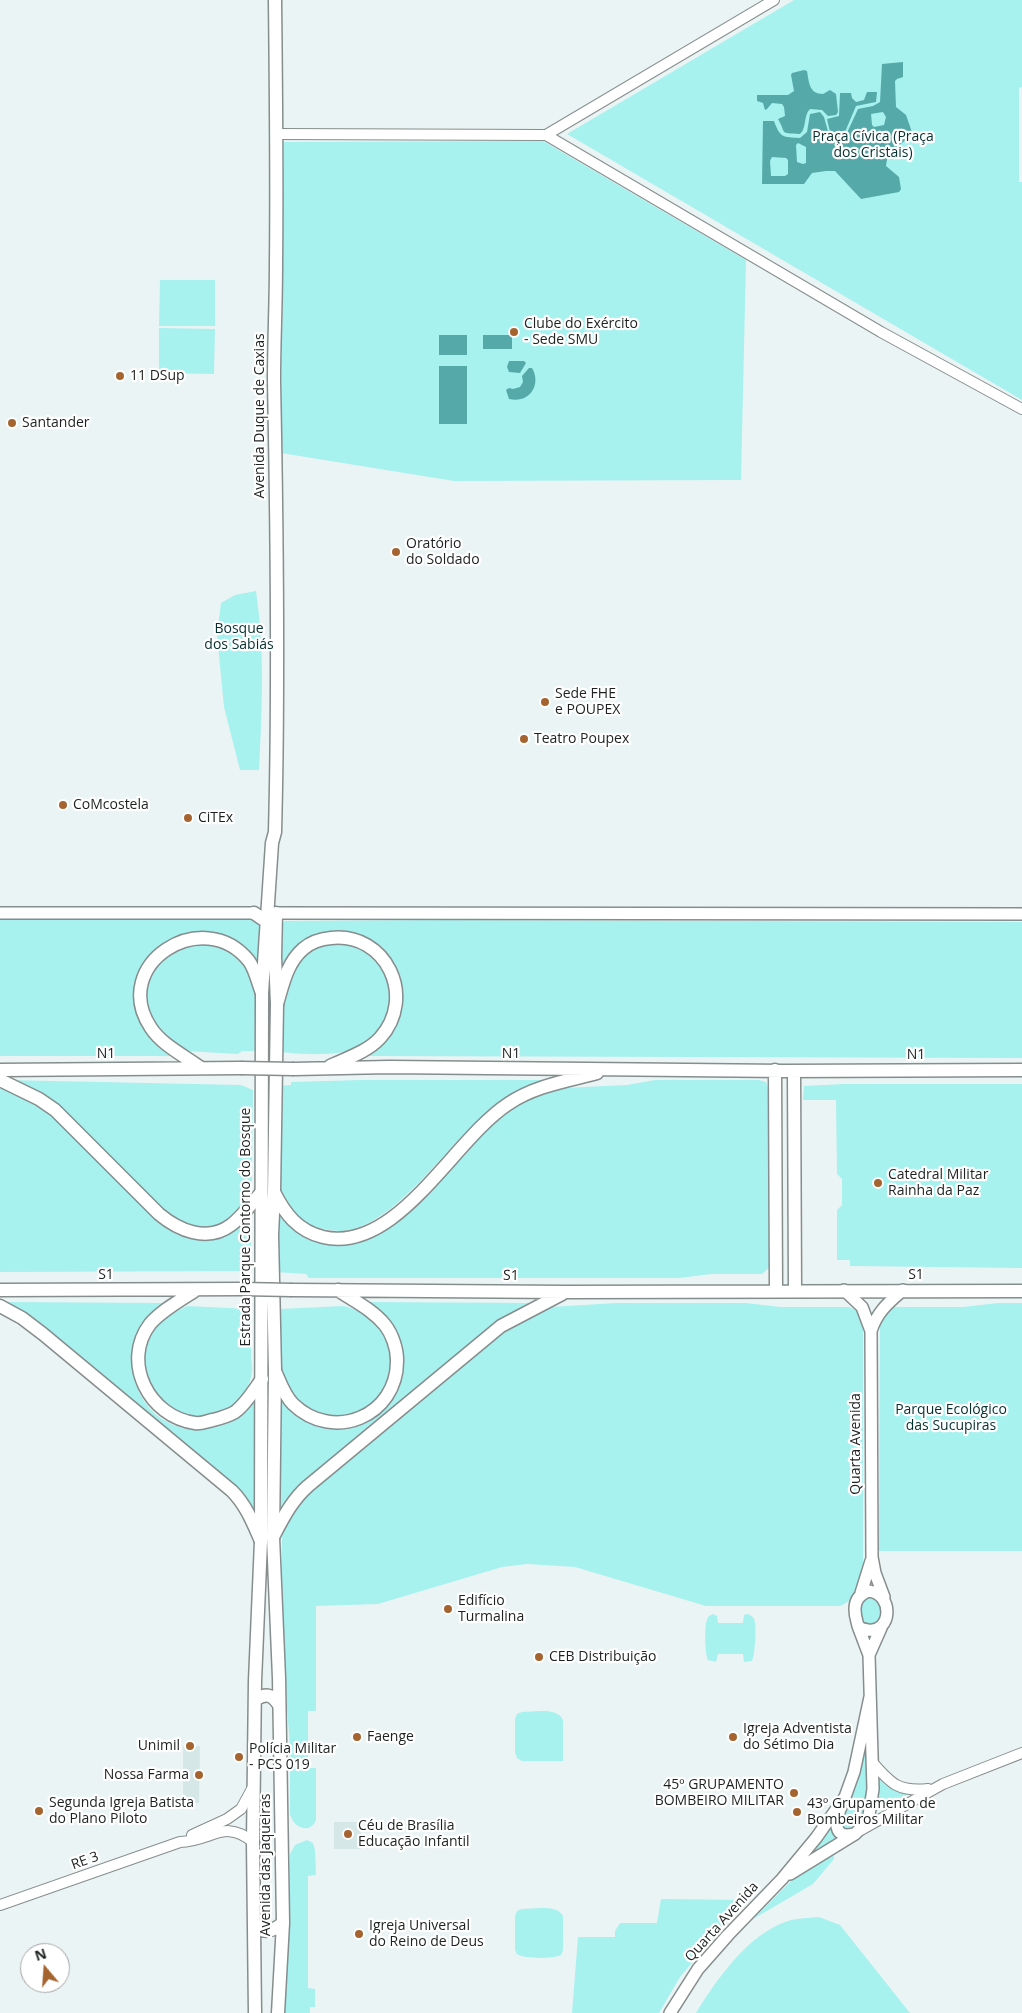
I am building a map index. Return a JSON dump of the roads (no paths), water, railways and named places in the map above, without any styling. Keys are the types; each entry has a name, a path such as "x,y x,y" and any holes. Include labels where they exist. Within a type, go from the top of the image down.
{"main road":[{"name":"Avenida Duque de Caxias","path":"272,915 272,843 275,832 277,755 275,522 277,469 274,379 277,134 275,0"},
{"name":"Avenida Duque de Caxias","path":"272,915 278,847 278,837 275,832"},
{"path":"0,914 1022,914"},
{"name":"Estrada Parque Contorno do Bosque","path":"272,915 277,1004 272,1235 275,1371 273,1537"},
{"name":"Estrada Parque Contorno do Bosque","path":"261,1541 260,1194 262,993 272,915"},
{"path":"201,1068 158,1037 152,1030 143,1012 141,1000 142,980 154,959 169,946 185,940 204,938 215,940 237,950 250,962 262,993"},
{"path":"277,1004 291,964 297,954 310,943 333,938 356,939 368,945 383,958 394,978 396,988 397,999 391,1023 380,1038 365,1050 326,1068"},
{"name":"N1","path":"0,1070 201,1068 1022,1070"},
{"path":"274,1192 283,1210 298,1226 306,1231 317,1236 340,1239 362,1234 380,1226 410,1202 486,1122 506,1105 538,1089 617,1068"},
{"path":"775,1070 777,1125 776,1290"},
{"path":"794,1070 795,1290"},
{"path":"0,1080 38,1099 55,1110 159,1214 177,1228 198,1233 220,1231 236,1220 260,1194"},
{"path":"777,1125 787,1120 795,1127"},
{"path":"776,1238 794,1241"},
{"name":"S1","path":"0,1290 1022,1291"},
{"path":"196,1290 162,1313 150,1324 143,1337 139,1351 139,1369 143,1384 151,1399 169,1415 184,1421 197,1423 224,1417 236,1411 262,1379"},
{"path":"275,1371 283,1391 293,1404 308,1416 326,1422 347,1422 363,1417 377,1408 388,1396 394,1383 397,1369 397,1351 392,1336 385,1325 374,1314 338,1290"},
{"name":"Quarta Avenida","path":"844,1290 862,1307 871,1331"},
{"name":"Quarta Avenida","path":"884,1597 875,1573 872,1557 871,1331 875,1319 883,1307 903,1290"},
{"path":"273,1537 287,1510 298,1495 308,1486 501,1326 566,1292"},
{"path":"0,1306 22,1318 43,1334 232,1491 244,1506 261,1541"},
{"name":"Avenida das Jaqueiras","path":"273,1537 279,1705 283,1923 278,2013"},
{"name":"Avenida das Jaqueiras","path":"255,2013 253,1842 255,1700 261,1541"},
{"name":"Quarta Avenida","path":"861,1594 872,1557"},
{"path":"869,1591 876,1592 884,1597 886,1615 881,1628 875,1630 863,1629 858,1626 854,1607 861,1594 869,1591"},
{"name":"Quarta Avenida","path":"782,1879 854,1834 866,1823 869,1815 873,1789 873,1764 869,1655 858,1626"},
{"name":"Quarta Avenida","path":"869,1655 881,1628"},
{"path":"255,1700 262,1695 268,1695 274,1697 279,1705"},
{"name":"Quarta Avenida","path":"670,2013 698,1970 728,1935 782,1879 816,1838 845,1797 854,1772 870,1697"},
{"path":"845,1797 839,1810 836,1825 840,1833 854,1834"},
{"path":"255,1925 265,1932 274,1930 283,1923"}],"street":[{"path":"546,135 774,0"},
{"path":"277,134 546,135 881,332 1022,409"},
{"path":"854,1834 934,1788 966,1773 1022,1753"},
{"path":"873,1764 886,1779 897,1787 912,1790 934,1788"},
{"name":"RE 3","path":"0,1905 180,1842 227,1820 241,1809 255,1782"},
{"name":"RE 3","path":"180,1842 189,1842 227,1830 234,1830 253,1842"}],"place":[{"name":"Clube do Exército - Sede SMU","path":"514,332"},
{"name":"11 DSup","path":"120,376"},
{"name":"Santander","path":"12,423"},
{"name":"Oratório do Soldado","path":"396,552"},
{"name":"Sede FHE e POUPEX","path":"545,702"},
{"name":"Teatro Poupex","path":"524,739"},
{"name":"CoMcostela","path":"63,805"},
{"name":"CiTEx","path":"188,818"},
{"name":"Catedral Militar Rainha da Paz","path":"878,1183"},
{"name":"Edifício Turmalina","path":"448,1609"},
{"name":"CEB Distribuição","path":"539,1657"},
{"name":"Faenge","path":"357,1737"},
{"name":"Igreja Adventista do Sétimo Dia","path":"733,1737"},
{"name":"Unimil","path":"190,1746"},
{"name":"Polícia Militar - PCS 019","path":"239,1757"},
{"name":"Nossa Farma","path":"199,1775"},
{"name":"45º GRUPAMENTO BOMBEIRO MILITAR","path":"794,1793"},
{"name":"Segunda Igreja Batista do Plano Piloto","path":"39,1811"},
{"name":"43º Grupamento de Bombeiros Militar","path":"797,1812"},
{"name":"Céu de Brasília Educação Infantil","path":"348,1834"},
{"name":"Igreja Universal do Reino de Deus","path":"359,1934"}],"park label":[{"name":"Praça Cívica (Praça dos Cristais)","path":"873,146"},
{"name":"Bosque dos Sabiás","path":"239,638"},
{"name":"Parque Ecológico das Sucupiras","path":"951,1418"}]}
